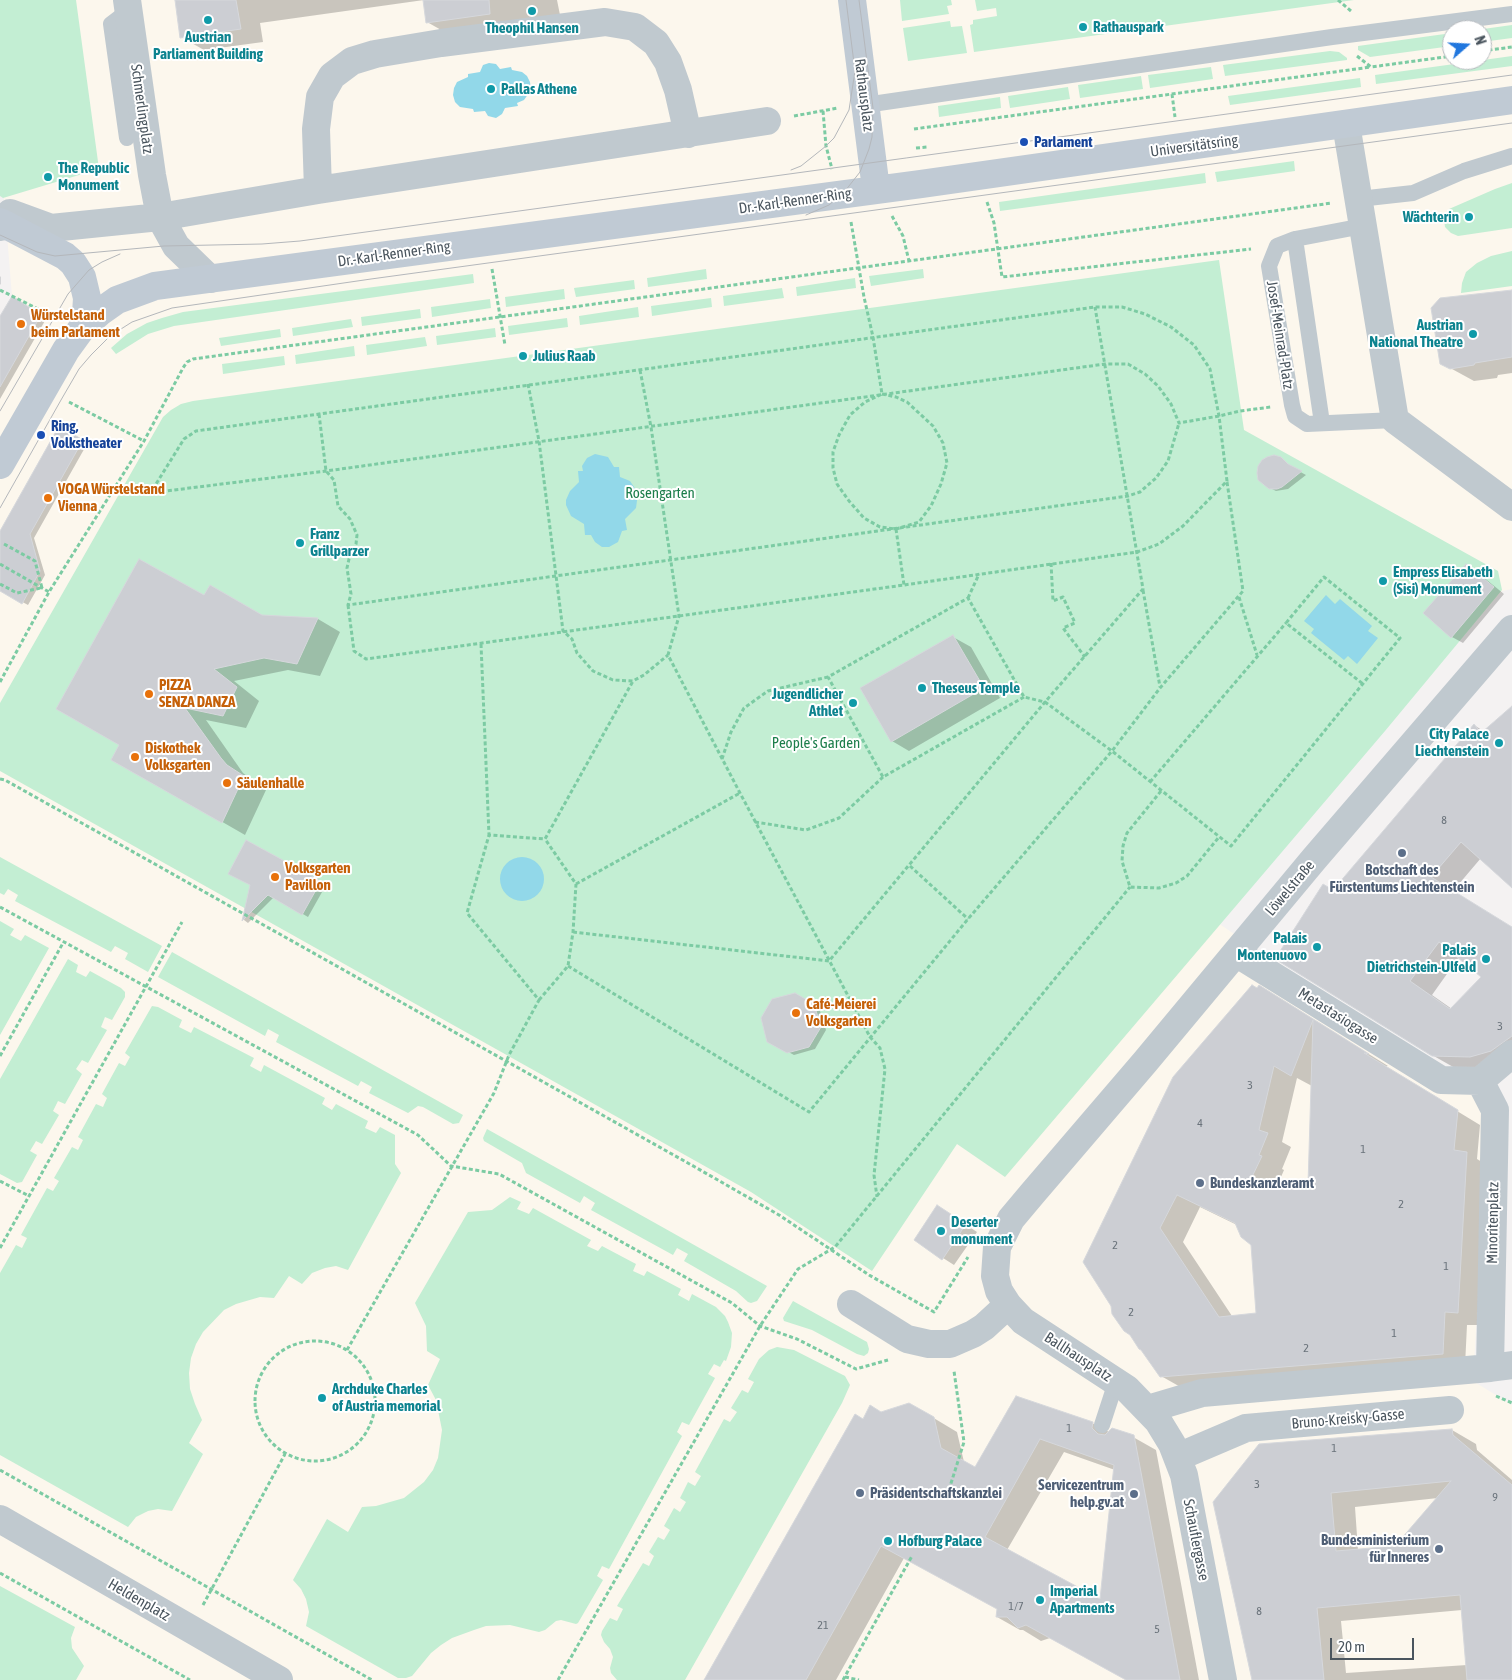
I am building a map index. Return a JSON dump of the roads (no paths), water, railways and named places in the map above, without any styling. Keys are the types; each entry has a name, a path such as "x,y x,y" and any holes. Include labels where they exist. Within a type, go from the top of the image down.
{"main road":[{"name":"Rathausplatz","path":"852,0 876,190"},
{"name":"Universitätsring","path":"876,190 1512,100"},
{"name":"Dr.-Karl-Renner-Ring","path":"0,465 66,350 82,328 117,300 155,286 876,190"},
{"path":"0,224 65,256 73,264 82,277 87,298 86,314 82,328"}],"street":[{"name":"Schmerlingplatz","path":"127,6 160,217 176,246 210,279"},
{"path":"318,190 316,129 320,97 332,76 352,61 375,54 440,43 605,22 635,27 656,43 668,62 678,90 688,134"},
{"path":"0,224 10,213 51,228 160,217 318,190 767,121"},
{"path":"1346,124 1395,420 1512,507"},
{"name":"Löwelstraße","path":"1032,1194 1314,859 1512,629"},
{"name":"Metastasiogasse","path":"1236,953 1441,1080 1480,1081"},
{"path":"1480,1081 1512,1054"},
{"name":"Minoritenplatz","path":"1245,1389 1445,1373 1501,1366 1495,1110 1480,1081"},
{"name":"Ballhausplatz","path":"1032,1194 1011,1220 998,1247 995,1276 999,1292 1008,1305 1023,1320 1116,1382 1148,1410"},
{"path":"851,1304 907,1339 929,1344 950,1344 973,1334 984,1327 1008,1305"},
{"path":"1148,1410 1202,1393 1245,1389 1246,1428"},
{"name":"Schauflergasse","path":"1148,1410 1165,1432 1178,1457 1184,1475 1221,1671"},
{"name":"Bruno-Kreisky-Gasse","path":"1178,1457 1246,1428 1450,1410"},
{"name":"Heldenplatz","path":"0,1519 279,1680"}],"lane":[{"path":"127,6 111,24 127,138"},
{"path":"865,105 1512,14"},
{"path":"1359,199 1413,193 1464,171 1512,156"},
{"path":"1296,239 1363,226"},
{"name":"Josef-Meinrad-Platz","path":"1322,423 1296,239 1277,246 1269,266 1295,416 1308,424 1395,420"},
{"path":"1102,1425 1116,1382"}],"water":[{"path":"489,63 496,64 500,69 511,67 512,70 522,72 530,82 531,90 524,100 517,103 518,106 505,108 502,114 496,118 488,116 485,111 474,112 473,109 460,107 455,102 453,95 457,82 468,77 468,74 480,72 483,65"},
{"path":"595,454 608,457 614,467 619,467 620,477 630,481 638,493 636,508 625,519 627,530 622,531 618,542 609,547 602,547 595,542 591,535 585,535 584,524 571,516 566,505 570,491 579,482 578,471 583,471 582,466 587,458"},
{"path":"1326,595 1335,604 1340,599 1372,626 1368,631 1378,638 1357,664 1348,656 1344,660 1311,633 1314,629 1304,621"},
{"path":"518,857 526,857 538,863 544,879 538,895 526,901 518,901 506,895 500,883 500,875 506,863"}],"tram line":[{"path":"791,170 801,166 834,138 849,110 855,71 846,0"},
{"path":"806,215 829,205 845,191 860,172 872,137 873,108 859,0"},
{"path":"0,235 37,252 55,256 164,246 262,244 300,241 1512,75"},
{"path":"0,508 79,369 91,355 110,336 132,322 172,308 371,279 1512,123"},
{"path":"0,411 68,294 89,270 120,254"},
{"path":"0,277 0,284"}],"place":[{"name":"Theophil Hansen","path":"532,11"},
{"name":"Austrian Parliament Building","path":"208,20"},
{"name":"Rathauspark","path":"1083,27"},
{"name":"Pallas Athene","path":"491,89"},
{"name":"Parlament","path":"1024,142"},
{"name":"The Republic Monument","path":"48,177"},
{"name":"Wächterin","path":"1469,217"},
{"name":"Würstelstand beim Parlament","path":"21,324"},
{"name":"Austrian National Theatre","path":"1473,334"},
{"name":"Julius Raab","path":"523,356"},
{"name":"Ring, Volkstheater","path":"41,435"},
{"name":"VOGA Würstelstand Vienna","path":"48,498"},
{"name":"Franz Grillparzer","path":"300,543"},
{"name":"Empress Elisabeth (Sisi) Monument","path":"1383,581"},
{"name":"Theseus Temple","path":"922,688"},
{"name":"PIZZA SENZA DANZA","path":"149,694"},
{"name":"Jugendlicher Athlet","path":"853,703"},
{"name":"City Palace Liechtenstein","path":"1499,743"},
{"name":"Diskothek Volksgarten","path":"135,757"},
{"name":"Säulenhalle","path":"227,783"},
{"name":"Botschaft des Fürstentums Liechtenstein","path":"1402,853"},
{"name":"Volksgarten Pavillon","path":"275,877"},
{"name":"Palais Montenuovo","path":"1317,947"},
{"name":"Palais Dietrichstein-Ulfeld","path":"1486,959"},
{"name":"Café-Meierei Volksgarten","path":"796,1013"},
{"name":"Bundeskanzleramt","path":"1200,1183"},
{"name":"Deserter monument","path":"941,1231"},
{"name":"Archduke Charles of Austria memorial","path":"322,1398"},
{"name":"Präsidentschaftskanzlei","path":"860,1493"},
{"name":"Servicezentrum help.gv.at","path":"1134,1494"},
{"name":"Hofburg Palace","path":"888,1541"},
{"name":"Bundesministerium für Inneres","path":"1439,1549"},
{"name":"Imperial Apartments","path":"1040,1600"}],"park label":[{"name":"Rosengarten","path":"660,493"},
{"name":"People's Garden","path":"816,743"}]}
